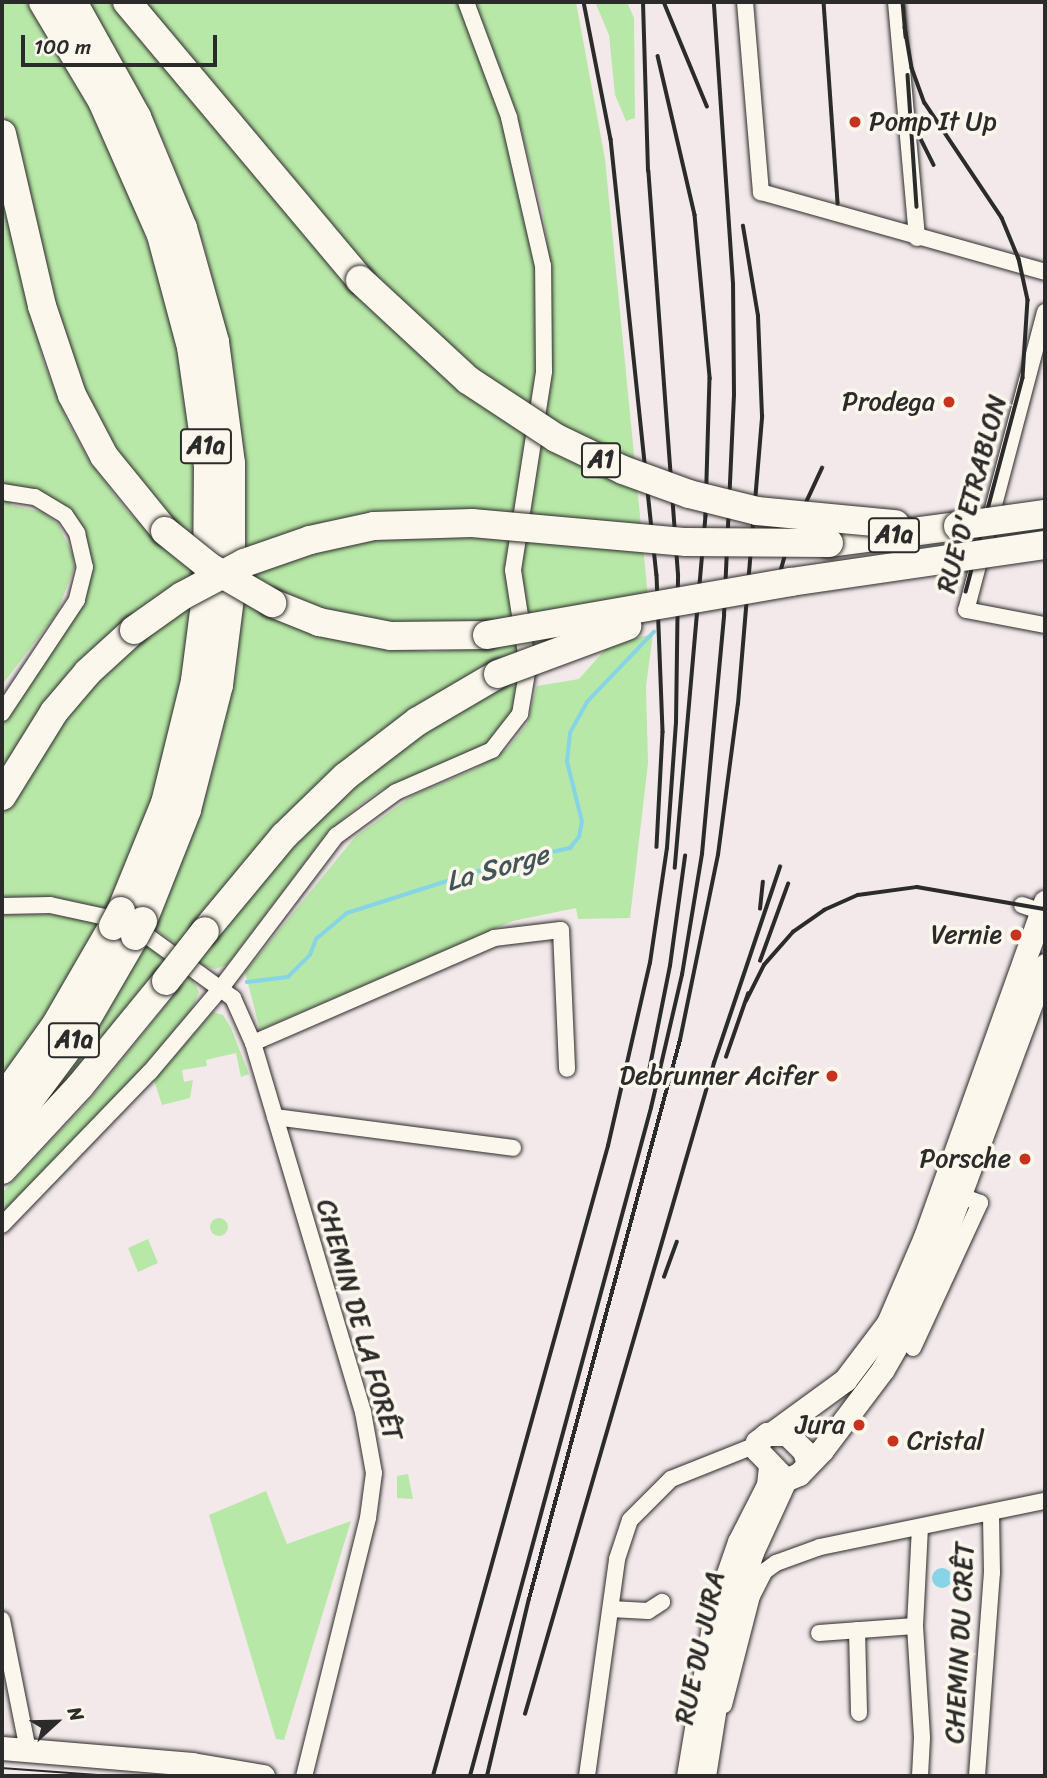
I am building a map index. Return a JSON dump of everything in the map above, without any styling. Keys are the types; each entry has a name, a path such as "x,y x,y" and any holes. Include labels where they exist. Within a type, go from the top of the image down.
{"highway":[{"name":"A1a","path":"2,1100 128,924 165,803 195,681 208,565 208,466 191,347 161,235 102,102 43,2"},
{"name":"A1a","path":"2,1137 75,1039 128,924 187,810 219,685 231,590 231,464 215,342 183,228 137,117 73,2"},
{"name":"A1","path":"127,2 360,280 468,380 556,438 623,470 689,494 769,513 837,522 958,526 1045,514"},
{"path":"2,134 42,306 72,395 104,456 165,530 210,567 272,603 320,621 391,636 487,635 733,592 1045,545"},
{"name":"A1a","path":"2,796 54,712 95,665 134,630 182,596 244,563 310,540 374,526 472,523 652,540 790,545 958,526"},
{"name":"A1a","path":"2,1170 80,1086 284,836 346,776 418,721 498,674 560,648 733,592"}],"main road":[{"path":"765,1438 845,1380 888,1323 925,1237 1036,906"},
{"path":"688,1776 710,1635 750,1539 768,1485 779,1472 802,1471 862,1397 917,1310 962,1196 1045,965"},
{"path":"862,1397 913,1348"},
{"path":"765,1438 794,1439 814,1456"},
{"path":"765,1438 779,1472"},
{"name":"RUE DU JURA","path":"704,1776 727,1631 750,1539"},
{"path":"2,1748 192,1764 263,1776"}],"street":[{"path":"2,1225 144,1079 221,988 335,836 396,792 492,750 517,722 526,697 528,667 513,570 544,371 543,266 509,117 466,2"},
{"path":"744,2 761,192 916,238 1045,272"},
{"path":"896,2 916,238"},
{"name":"RUE D'ETRABLON","path":"1045,313 966,610 1045,625"},
{"path":"2,492 35,497 65,515 77,533 85,567 77,600 2,713"},
{"name":"CHEMIN DE LA FORÊT","path":"2,906 50,905 128,922 221,988 236,1002 253,1043 363,1412 374,1473 368,1518 304,1776"},
{"path":"253,1043 494,938 561,930 567,1069"},
{"path":"275,1117 513,1148"},
{"path":"913,1348 980,1203 962,1196"},
{"path":"587,1776 619,1547 630,1520 645,1500 682,1473 765,1438"},
{"path":"709,1733 725,1703 752,1596 765,1571 790,1555 1045,1501"},
{"name":"CHEMIN DU CRÊT","path":"977,1776 992,1573 991,1514"},
{"path":"920,1527 915,1626 922,1738 920,1776"},
{"path":"611,1609 648,1611 662,1602"},
{"path":"2,1620 28,1750"},
{"path":"819,1633 915,1626"},
{"path":"857,1630 859,1713"}],"green space":[{"path":"2,2 26,2 76,81 127,183 168,304 191,419 197,548 109,448 63,347 2,105"},
{"path":"86,2 117,2 260,180 530,433 507,554 514,622 453,629 332,616 246,579 246,471 232,359 204,245 166,146"},
{"path":"145,2 459,2 502,120 537,264 540,326 535,412 473,369 372,272"},
{"path":"475,2 576,2 605,159 648,597 527,621 519,571 520,541 552,365 550,265 543,212 517,114"},
{"path":"595,2 627,2 634,18 635,118 626,121 615,95 609,35"},
{"path":"2,192 43,360 68,423 90,462 127,511 202,576 49,697 2,768 2,725 80,608 91,572 83,531 12,490 11,505 42,512 58,524 73,555 74,568 57,613 2,685"},
{"path":"194,598 184,677 154,797 108,909 54,897 2,898 2,816 17,784 87,686"},
{"path":"244,603 281,622 370,646 433,652 516,643 518,657 473,677 181,947 153,928 196,825 220,744"},
{"path":"653,634 646,686 648,763 630,918 578,919 576,908 513,921 260,1030 245,972 355,837 412,796 475,769 507,749 527,724 537,686 579,679 610,644"},
{"path":"521,674 515,709 489,743 381,790 358,806 327,833 227,965 215,969 197,964 245,898 302,834 373,767 422,731"},
{"path":"59,914 102,922 39,1028 2,1080 2,915"},
{"path":"146,942 171,959 48,1104 97,1030"},
{"path":"190,975 199,992 191,1011 98,1118 2,1215 2,1193 92,1097"},
{"path":"213,1012 223,1015 231,1028 249,1074 241,1077 236,1053 206,1060 207,1066 182,1070 184,1082 193,1080 190,1098 162,1105 154,1080"},
{"path":"215,1218 223,1218 228,1227 226,1234 215,1236 210,1231 210,1223"},
{"path":"148,1239 158,1263 138,1272 128,1248"},
{"path":"408,1474 413,1499 397,1498 397,1476"},
{"path":"266,1491 287,1544 351,1521 284,1740 276,1739 209,1515"}],"water":[{"path":"942,1568 949,1571 952,1578 949,1585 942,1588 935,1585 932,1578 935,1571"}],"waterway":[{"name":"La Sorge","path":"247,982 288,977 310,955 316,939 347,913 507,862 570,848 579,837 582,822 567,762 570,733 587,702 654,632"}],"tram line":[{"path":"2,1768 111,1776"}],"railway":[{"path":"584,2 611,139 657,575 663,732 657,847"},
{"path":"433,1776 608,1146 650,963 667,848 676,723 678,575 648,171 643,2"},
{"path":"664,2 707,106"},
{"path":"470,1776 651,1108 682,975 702,854 724,615 734,395 733,284 714,2"},
{"path":"824,2 838,204"},
{"path":"903,2 906,37"},
{"path":"905,27 912,68 925,103 1002,218 1019,259 1028,300 1023,378 966,592"},
{"path":"658,56 695,215 710,378 706,516 675,868"},
{"path":"908,75 917,207"},
{"path":"916,129 934,165"},
{"path":"487,1776 529,1599 680,1040 718,855 738,704 762,416 758,316 743,226"},
{"path":"775,591 790,537 822,468"},
{"path":"648,1076 670,966 685,856"},
{"path":"525,1714 714,1063 780,867"},
{"path":"760,909 763,882"},
{"path":"760,961 788,884"},
{"path":"746,1001 764,965 793,932 824,910 858,895 917,887 1045,909"},
{"path":"726,1057 748,994"},
{"path":"664,1277 677,1242"}],"place":[{"name":"Pomp It Up","path":"855,122"},
{"name":"Prodega","path":"949,402"},
{"name":"Vernie","path":"1016,935"},
{"name":"Debrunner Acifer","path":"832,1076"},
{"name":"Porsche","path":"1025,1159"},
{"name":"Jura","path":"859,1425"},
{"name":"Cristal","path":"893,1441"}]}
